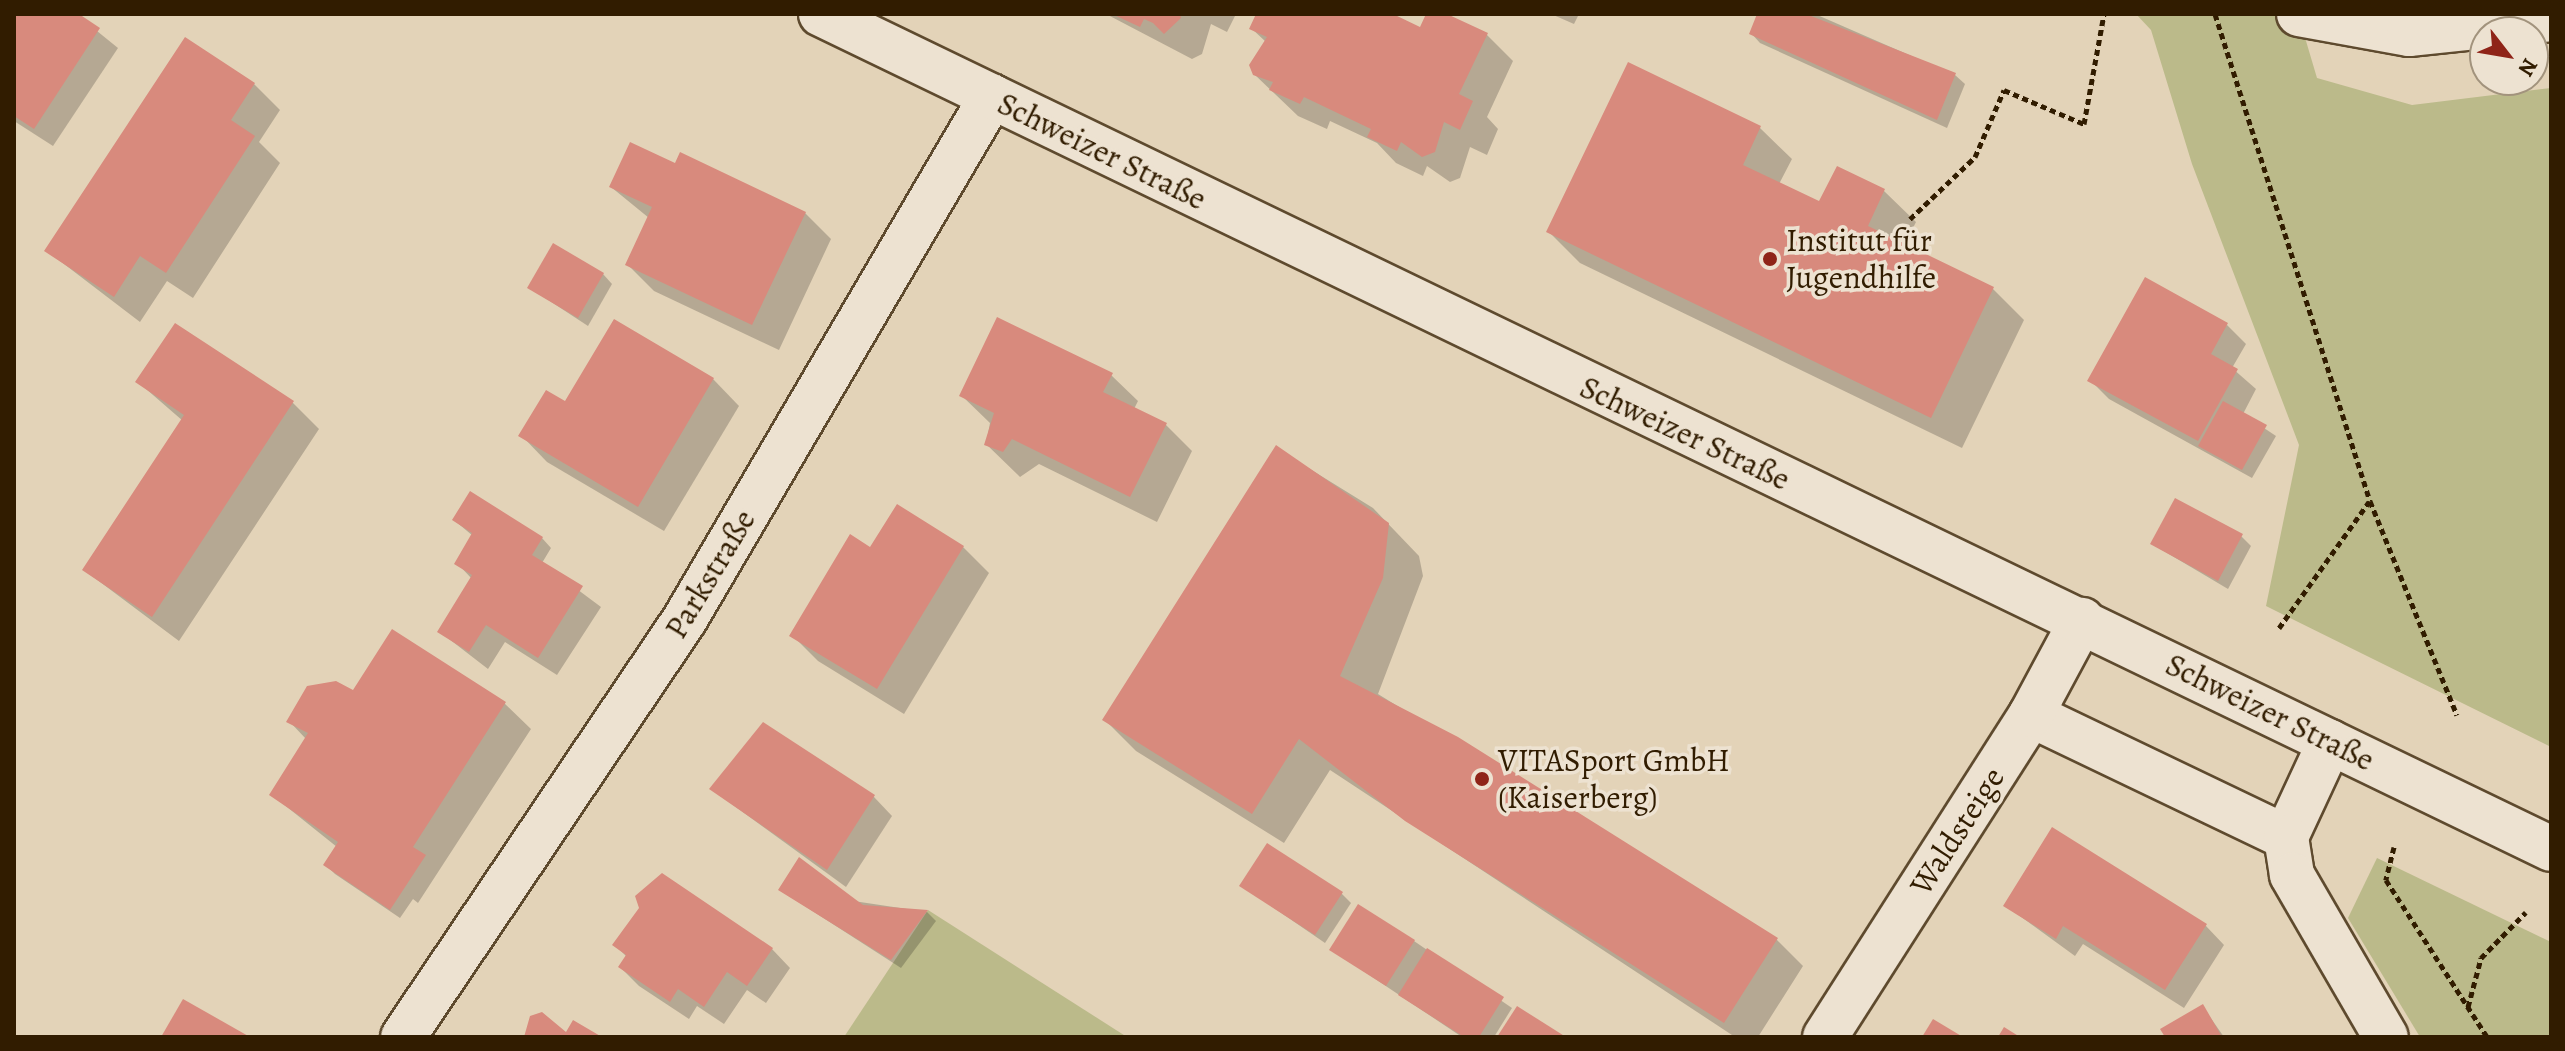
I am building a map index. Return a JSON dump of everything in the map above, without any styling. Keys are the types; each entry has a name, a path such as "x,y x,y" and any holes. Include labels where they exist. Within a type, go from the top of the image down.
{"street":[{"name":"Schweizer Straße","path":"821,14 1463,330 2082,620 2551,849"},
{"path":"2299,14 2409,34 2551,19"},
{"name":"Parkstraße","path":"403,1037 685,619 992,96"},
{"name":"Waldsteige","path":"1825,1037 2031,715 2082,620"},
{"path":"2031,715 2286,837"},
{"path":"2330,742 2286,837 2292,875 2309,911 2386,1037"}],"path":[{"path":"1910,219 1975,157 2004,90 2084,124 2104,14"},
{"path":"2215,14 2370,501 2457,715"},
{"path":"2279,628 2370,501"},
{"path":"2394,847 2386,880 2487,1037"},
{"path":"2468,1008 2481,958 2526,912"}],"shaded area":[{"path":"2136,14 2298,14 2317,78 2412,105 2486,96 2549,96 2551,88 2551,747 2266,606 2299,445 2192,164 2151,30"},
{"path":"2377,858 2551,942 2551,1037 2420,1037 2348,918"},
{"path":"928,910 1127,1037 844,1037"}],"building":[{"path":"14,14 79,14 100,28 34,129 14,116"},
{"path":"1112,14 1180,14 1181,18 1164,34 1144,19 1140,27"},
{"path":"1256,14 1393,14 1420,27 1426,14 1447,14 1488,33 1459,94 1473,101 1460,130 1444,122 1435,152 1422,157 1401,142 1397,151 1367,137 1371,129 1304,97 1300,104 1269,90 1273,82 1253,75 1249,65 1267,37 1249,29"},
{"path":"1757,14 1806,14 1956,73 1937,120 1749,34"},
{"path":"185,37 255,83 231,120 255,136 166,273 140,256 114,297 44,251"},
{"name":"Institut für Jugendhilfe","path":"1628,62 1761,126 1743,165 1819,201 1837,166 1885,189 1868,226 1994,287 1931,418 1546,232"},
{"path":"630,142 675,163 680,152 806,212 752,325 625,265 652,207 609,187"},
{"path":"553,243 604,273 578,318 527,288"},
{"path":"2145,277 2228,323 2211,354 2238,369 2198,441 2087,381"},
{"path":"997,317 1113,373 1103,392 1167,423 1130,497 1012,439 1003,452 984,445 994,413 959,396"},
{"path":"614,319 714,378 638,507 518,436 546,390 565,401"},
{"path":"175,323 294,401 152,617 82,570 184,415 135,382"},
{"path":"2223,401 2267,425 2242,470 2198,446"},
{"path":"1276,445 1389,523 1383,578 1340,676 1458,737 1778,938 1724,1023 1405,821 1299,739 1252,814 1102,720"},
{"path":"470,491 543,537 532,555 583,586 538,658 486,625 469,652 437,632 472,575 454,564 472,533 452,520"},
{"path":"2175,498 2243,534 2218,581 2150,544"},
{"path":"897,504 964,546 877,689 789,636 850,534 870,547"},
{"path":"392,629 506,702 413,847 426,855 390,910 323,865 338,842 269,795 308,733 286,722 307,686 336,681 353,690"},
{"path":"763,722 875,795 827,870 709,789"},
{"path":"2052,827 2207,924 2165,990 2063,926 2056,939 2003,906"},
{"path":"1267,843 1343,892 1315,935 1239,886"},
{"path":"799,857 863,905 928,910 891,960 778,890"},
{"path":"662,873 773,948 747,986 727,972 704,1007 678,989 670,1002 618,967 626,955 612,945 639,908 635,896"},
{"path":"1358,904 1415,940 1386,986 1329,950"},
{"path":"1427,948 1504,997 1479,1037 1464,1037 1398,995"},
{"path":"183,999 250,1037 161,1037"},
{"path":"2203,1004 2222,1037 2165,1037 2160,1029"},
{"path":"1517,1006 1566,1037 1497,1037"},
{"path":"542,1012 566,1032 573,1020 602,1037 524,1037 530,1016"},
{"path":"1933,1019 1963,1037 1922,1037"},
{"path":"2004,1027 2020,1037 1998,1037"}],"place":[{"name":"Institut für Jugendhilfe","path":"1770,259"},
{"name":"VITASport GmbH (Kaiserberg)","path":"1482,779"}]}
